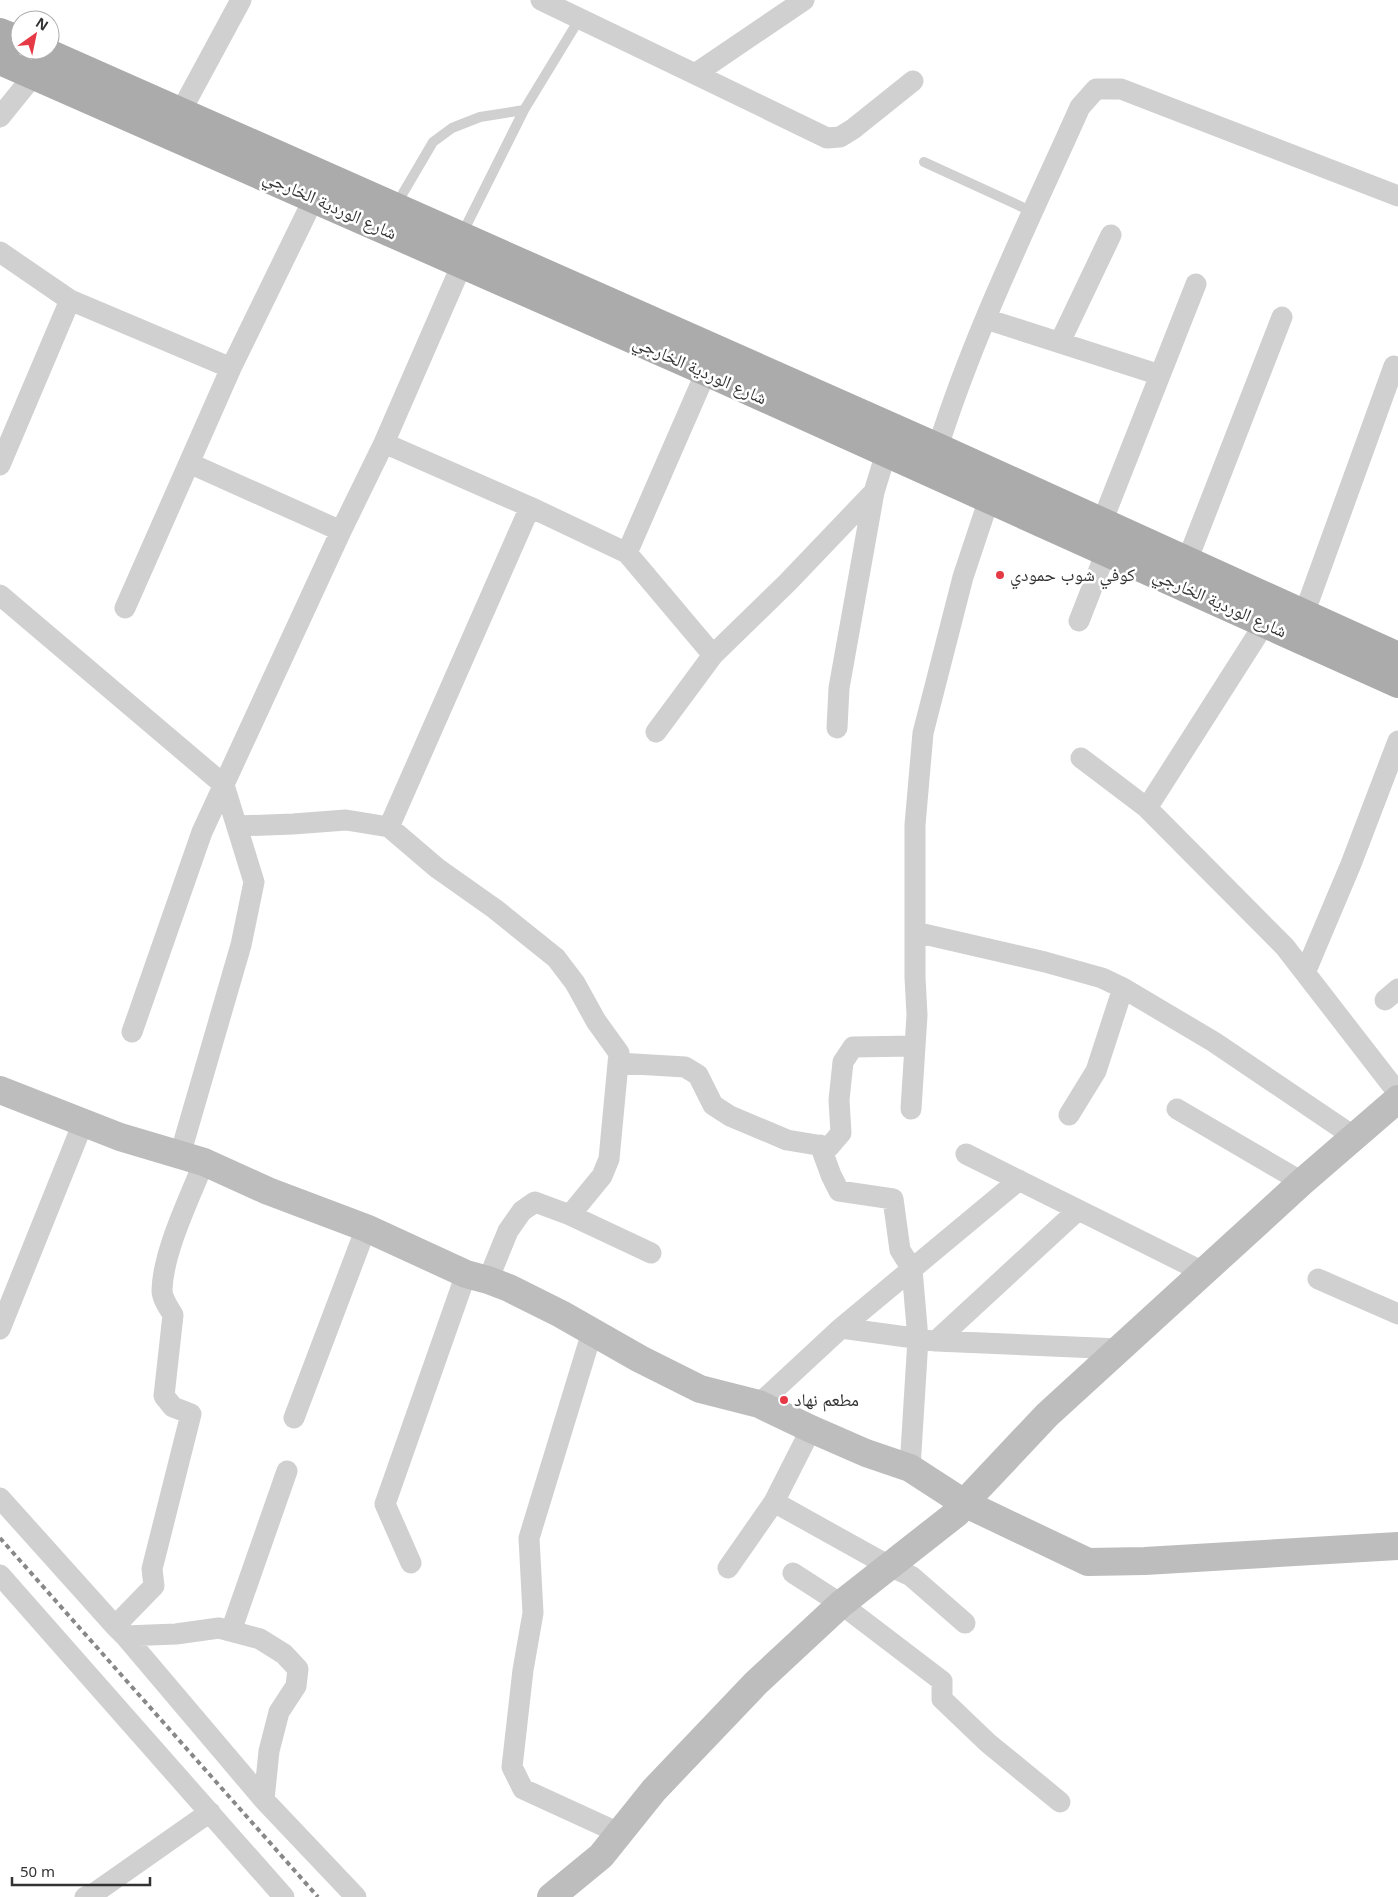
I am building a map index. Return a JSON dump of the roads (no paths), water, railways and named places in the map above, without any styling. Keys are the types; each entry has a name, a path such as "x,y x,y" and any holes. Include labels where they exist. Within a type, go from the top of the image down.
{"main road":[{"name":"شارع الوردية الخارجي","path":"0,61 38,63 181,111 461,235 515,273 615,318 938,447 1398,656"},
{"name":"شارع الوردية الخارجي","path":"38,63 314,198 462,264 515,273"},
{"name":"شارع الوردية الخارجي","path":"615,318 706,372 1398,684"}],"street":[{"path":"181,111 240,0"},
{"path":"695,74 804,0"},
{"path":"547,2 827,138 840,137 853,129 913,81"},
{"path":"0,117 38,63"},
{"path":"938,447 955,394 1033,212 1080,107 1096,89 1121,89 1398,196"},
{"path":"125,608 231,368 314,198"},
{"path":"1060,342 1111,235"},
{"path":"0,252 70,300 231,368"},
{"path":"132,1032 202,832 341,531 384,443 462,264"},
{"path":"1102,522 1196,284"},
{"path":"0,465 70,300"},
{"path":"1187,561 1282,317"},
{"path":"986,319 1160,375"},
{"path":"1304,614 1394,366"},
{"path":"627,552 706,372"},
{"path":"384,443 627,552 713,655"},
{"path":"837,728 839,688 874,492 886,454"},
{"path":"189,463 341,531"},
{"path":"656,732 713,655 788,582 874,492"},
{"path":"911,1109 917,1015 915,825 923,734 962,577 989,499"},
{"path":"389,827 530,507"},
{"path":"1079,621 1106,552"},
{"path":"0,595 224,785 254,882 192,1159 167,1257 162,1292 167,1306 173,1315 164,1396 173,1407 191,1414 152,1569 154,1586 120,1631"},
{"path":"1147,808 1265,623"},
{"path":"1304,973 1351,864 1398,741"},
{"path":"1082,758 1147,808 1285,947 1398,1093"},
{"path":"237,826 346,820 389,827 437,868 495,909 556,958 575,983 596,1021 619,1053 609,1159 602,1176 570,1215"},
{"path":"915,932 1045,962 1102,978 1123,988 1214,1042 1353,1136"},
{"path":"1069,1114 1096,1072 1123,988"},
{"path":"618,1063 685,1067 698,1075 713,1105 730,1116 787,1140 829,1147 841,1133 839,1100 843,1062 853,1047 914,1046"},
{"path":"0,1090 83,1123 192,1159 366,1228 477,1277 509,1288 561,1314 640,1359 700,1389 759,1404 866,1453 910,1468 964,1503 1088,1562 1144,1561 1398,1546"},
{"path":"551,1897 601,1856 654,1790 756,1683 841,1604 957,1513 964,1503 1047,1415 1353,1136 1398,1099"},
{"path":"1177,1109 1302,1182"},
{"path":"0,1329 83,1123"},
{"path":"820,1145 830,1175 839,1191 893,1199 900,1250 912,1269 927,1340 910,1468"},
{"path":"966,1154 1204,1272"},
{"path":"759,1404 841,1328 1019,1180"},
{"path":"411,1563 385,1504 477,1277 522,1211 535,1202 570,1215 651,1253"},
{"path":"927,1340 1078,1210"},
{"path":"294,1418 366,1228"},
{"path":"1318,1279 1398,1314"},
{"path":"841,1328 927,1340 1120,1348"},
{"path":"592,1332 529,1538 533,1613 523,1670 512,1767 523,1789 619,1833"},
{"path":"728,1568 774,1502 811,1429"},
{"path":"231,1631 287,1471"},
{"path":"0,1498 120,1631 264,1800 356,1897"},
{"path":"774,1502 888,1566 912,1576 965,1623"},
{"path":"792,1573 841,1604 942,1681 942,1699 988,1743 1060,1802"},
{"path":"0,1575 284,1897"},
{"path":"120,1631 176,1634 219,1628 260,1639 284,1654 298,1669 296,1686 279,1712 269,1751 264,1800"},
{"path":"85,1897 93,1894 210,1812"}],"lane":[{"path":"461,235 524,110 580,18"},
{"path":"395,206 432,142 452,128 480,117 524,110"},
{"path":"924,162 1033,212"}],"railway":[{"path":"0,1538 318,1897"}],"place":[{"name":"كوفي شوب حمودي","path":"1000,575"},
{"name":"مطعم نهاد","path":"784,1400"}]}
